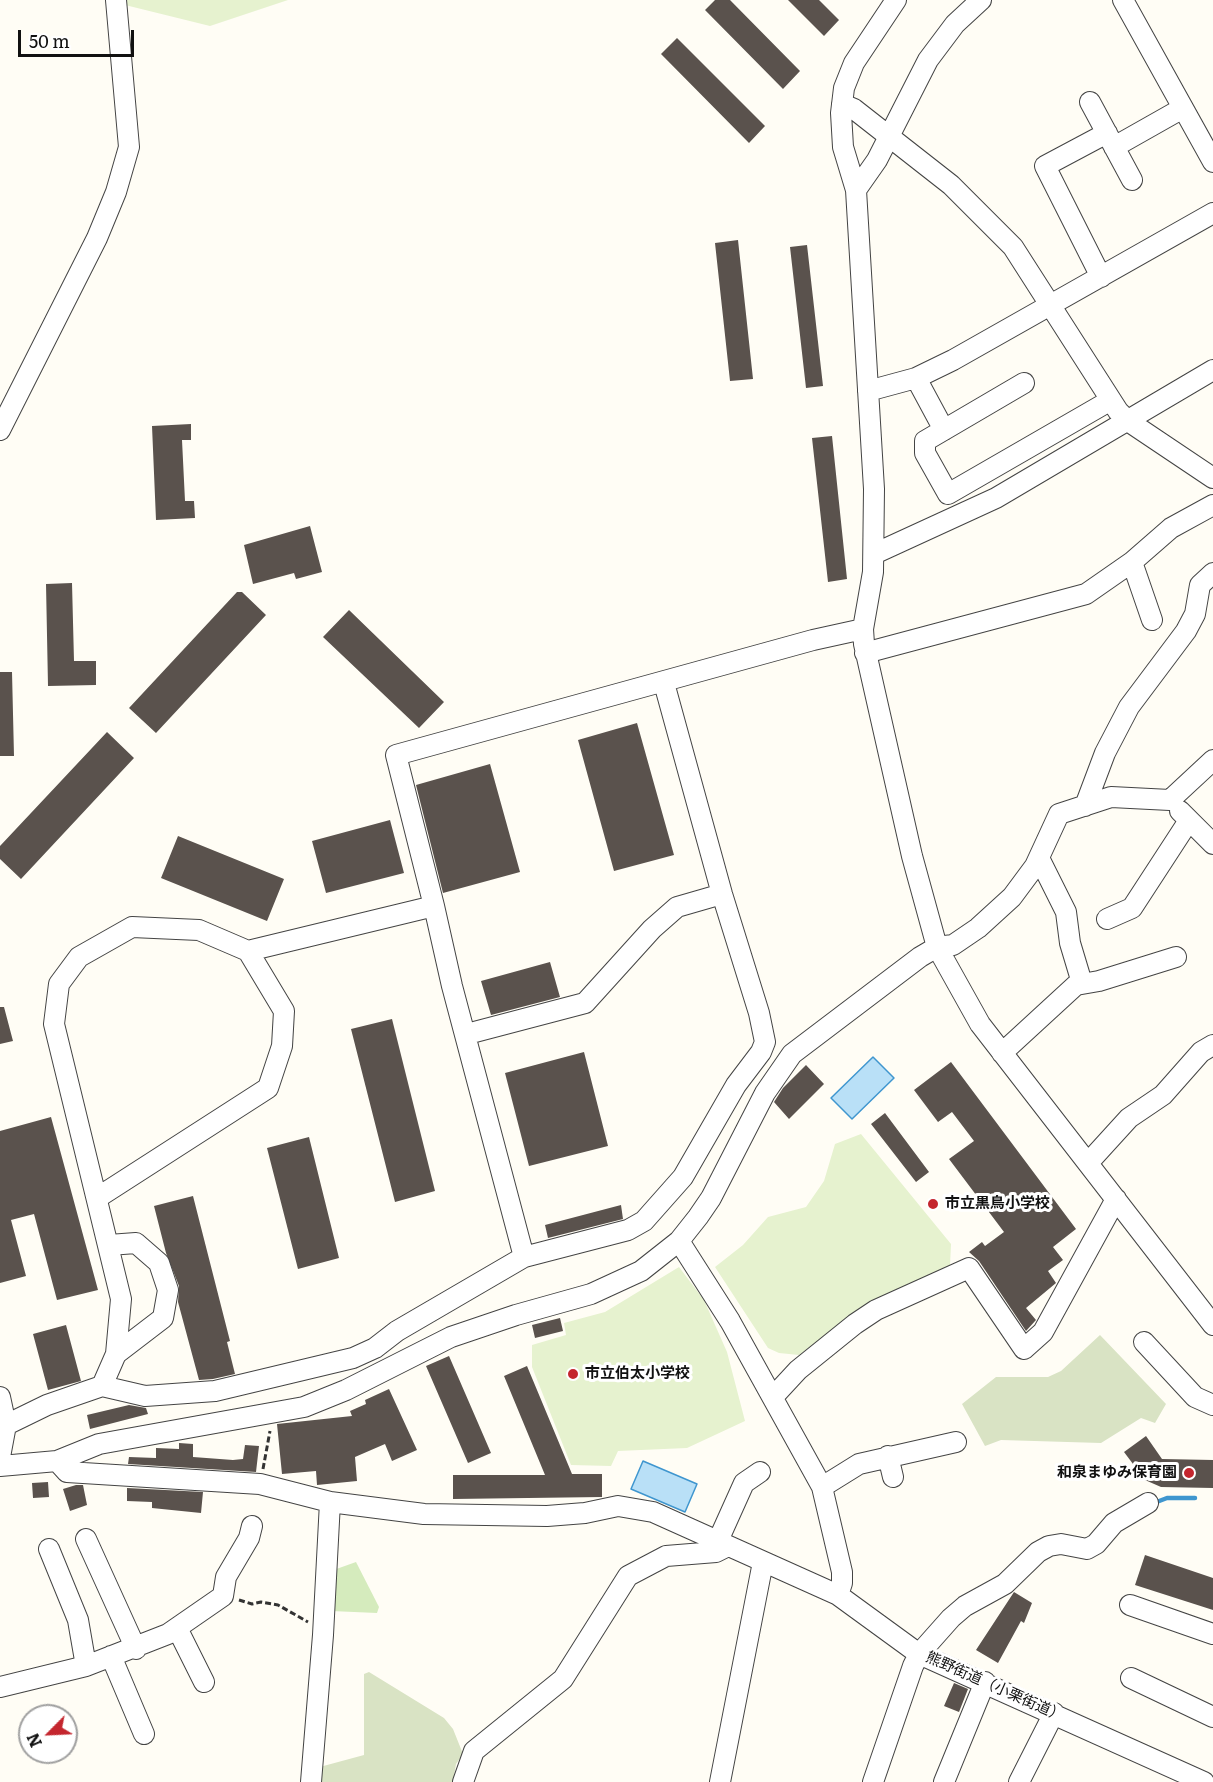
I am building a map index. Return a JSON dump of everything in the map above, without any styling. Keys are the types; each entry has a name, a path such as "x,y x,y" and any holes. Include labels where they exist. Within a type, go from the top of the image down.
{"street":[{"path":"0,430 97,238 116,192 129,147 116,0"},
{"path":"897,0 854,63 844,88 842,104 843,147 856,190 874,489 874,554 863,629 865,653 912,855 937,947 970,1008 1002,1053 1213,1325"},
{"path":"955,24 965,0"},
{"path":"856,190 889,137 928,60 955,24 981,0"},
{"path":"1123,0 1213,162"},
{"path":"1090,102 1132,180"},
{"path":"842,104 854,109 951,185 1013,247 1111,400 1128,421 1213,478"},
{"path":"1101,278 1045,166 1183,108"},
{"path":"868,391 916,378 1101,278 1213,213"},
{"path":"874,554 996,498 1213,370"},
{"path":"916,378 944,430"},
{"path":"1024,383 925,441 925,453 948,494 1111,400"},
{"path":"865,653 1086,594 1132,562 1171,528 1213,505"},
{"path":"1132,562 1152,605"},
{"path":"1085,806 1105,753 1130,707 1186,631 1195,614 1200,585 1213,573"},
{"path":"524,1257 467,1034 452,986 396,755 664,683 813,640 863,629"},
{"path":"6,1425 47,1404 102,1386 145,1396 215,1391 353,1358 375,1348 397,1331 524,1257 628,1230 644,1221 683,1177 736,1085 761,1052 765,1042 761,1021 722,894 664,683"},
{"path":"0,1466 57,1461 99,1444 270,1415 325,1398 418,1352 483,1325 611,1287 641,1271 679,1241 711,1198 765,1093 792,1054 920,957 937,947 953,945 978,928 1012,897 1039,858 1059,814 1111,797 1170,800 1213,760"},
{"path":"1170,800 1188,822 1213,844"},
{"path":"1107,919 1132,908 1188,822"},
{"path":"1039,858 1066,912 1070,943 1082,983"},
{"path":"467,1034 585,1003 652,929 677,907 722,894"},
{"path":"248,951 434,906"},
{"path":"97,1198 268,1088 282,1046 284,1011 248,951 199,930 132,927 79,957 59,984 54,1024 97,1198 109,1245 122,1299 116,1354 102,1386"},
{"path":"1002,1053 1076,986 1082,983 1140,976 1176,957"},
{"path":"1088,1163 1129,1118 1168,1100 1201,1052 1213,1044"},
{"path":"773,1397 798,1370 876,1310 969,1268 1024,1349 1043,1332 1116,1199"},
{"path":"679,1241 730,1321 822,1486 842,1572 842,1583 838,1595"},
{"path":"109,1245 136,1243 159,1263 168,1290 163,1318 116,1354"},
{"path":"1147,1353 1192,1382 1195,1397 1213,1405"},
{"path":"0,1397 6,1425 0,1457"},
{"path":"822,1486 859,1464 956,1442"},
{"path":"888,1456 893,1478"},
{"name":"熊野街道（小栗街道）","path":"57,1461 68,1472 260,1484 330,1502 370,1509 435,1514 547,1516 633,1506 653,1512 722,1545 838,1595 919,1654 1204,1782"},
{"path":"463,1782 474,1751 562,1679 628,1576 666,1556 716,1552 722,1545 745,1498 744,1483 760,1472"},
{"path":"311,1782 323,1635 330,1502"},
{"path":"873,1782 919,1654 951,1618 965,1606 1005,1584 1038,1552 1048,1546 1062,1544 1087,1549 1096,1544 1114,1523 1148,1503"},
{"path":"0,1687 86,1666 136,1648 177,1628 224,1596 226,1577 249,1538 252,1526"},
{"path":"86,1539 136,1648"},
{"path":"49,1549 64,1605 78,1620 86,1666"},
{"path":"720,1782 763,1562"},
{"path":"1130,1605 1213,1634"},
{"path":"177,1628 204,1682"},
{"path":"111,1656 144,1734"},
{"path":"1131,1678 1158,1700 1213,1717"},
{"path":"944,1782 948,1747 985,1682"},
{"path":"1019,1782 1054,1713"}],"path":[{"path":"260,1484 271,1424 270,1415"},
{"path":"224,1596 252,1604 261,1602 278,1605 303,1619 323,1635"}],"green space":[{"path":"120,0 288,0 210,26 121,4"},
{"path":"861,1134 951,1244 950,1266 840,1324 799,1355 779,1353 768,1348 715,1267 743,1245 768,1217 806,1207 824,1181 835,1144"},
{"path":"679,1267 704,1300 727,1352 745,1421 687,1448 618,1451 611,1466 571,1465 532,1367 532,1345 566,1335 564,1323 605,1312"},
{"path":"1100,1335 1166,1404 1155,1423 1141,1418 1101,1443 1001,1440 985,1446 962,1404 996,1377 1048,1377 1061,1371"},
{"path":"356,1562 379,1607 377,1613 331,1611 328,1572"},
{"path":"369,1672 444,1718 453,1729 463,1754 456,1764 453,1782 315,1782 316,1768 364,1755 364,1674"}],"water":[{"path":"873,1057 894,1078 852,1119 831,1098"},
{"path":"643,1461 697,1484 685,1512 631,1489"}],"building":[{"path":"715,0 730,0 800,71 783,89 705,10"},
{"path":"788,0 819,0 839,20 824,36"},
{"path":"677,38 765,126 749,143 661,54"},
{"path":"738,240 753,379 730,381 715,243"},
{"path":"807,245 823,386 806,388 790,247"},
{"path":"191,424 191,440 182,440 185,501 194,501 195,518 156,520 152,426"},
{"path":"832,436 847,579 828,582 812,438"},
{"path":"310,526 322,572 296,579 294,573 253,584 244,545"},
{"path":"72,583 74,661 96,661 96,685 48,686 46,584"},
{"path":"237,592 242,592 266,615 156,733 129,708"},
{"path":"349,610 444,702 419,728 323,637"},
{"path":"0,672 12,672 14,756 0,756"},
{"path":"637,723 674,855 614,871 578,740"},
{"path":"107,732 134,758 21,879 0,859 0,846"},
{"path":"490,764 520,872 443,893 416,785"},
{"path":"390,820 404,873 326,893 312,841"},
{"path":"178,836 284,879 267,921 161,878"},
{"path":"550,962 560,997 491,1015 481,981"},
{"path":"0,1007 4,1007 13,1041 0,1044"},
{"path":"392,1019 435,1191 395,1202 351,1029"},
{"path":"584,1052 608,1146 529,1166 505,1073"},
{"path":"951,1062 1076,1229 1053,1247 1063,1260 1048,1271 1056,1283 1026,1308 1036,1320 1026,1331 979,1261 969,1252 982,1242 985,1246 1004,1232 949,1159 974,1141 952,1112 938,1122 914,1090"},
{"path":"806,1065 824,1084 789,1119 774,1102 783,1088"},
{"path":"885,1113 929,1172 916,1182 871,1124"},
{"path":"51,1117 98,1290 57,1300 34,1214 11,1220 26,1276 0,1283 0,1131"},
{"path":"309,1137 339,1258 298,1269 267,1148"},
{"path":"193,1196 230,1341 227,1342 235,1374 199,1380 178,1302 179,1286 166,1253 154,1206"},
{"path":"621,1205 623,1219 548,1238 545,1225"},
{"path":"560,1318 563,1331 535,1338 532,1325"},
{"path":"66,1325 81,1381 48,1390 33,1334"},
{"path":"449,1356 491,1453 468,1463 426,1366"},
{"path":"527,1366 572,1474 602,1474 602,1497 453,1499 453,1475 545,1475 504,1376"},
{"path":"389,1389 417,1450 392,1461 385,1444 355,1457 357,1481 317,1485 316,1471 282,1474 277,1424 352,1416 350,1411 366,1404 365,1400"},
{"path":"129,1405 146,1408 148,1414 90,1429 87,1415"},
{"path":"1146,1436 1162,1459 1213,1460 1213,1488 1161,1487 1145,1480 1124,1452"},
{"path":"179,1443 193,1444 193,1457 233,1460 243,1459 245,1445 259,1446 256,1472 128,1464 129,1457 156,1458 156,1448 179,1449"},
{"path":"48,1482 49,1497 33,1498 32,1483"},
{"path":"83,1485 87,1505 70,1511 63,1489"},
{"path":"127,1488 203,1492 201,1513 152,1508 152,1502 127,1501"},
{"path":"1145,1555 1213,1578 1213,1610 1135,1585"},
{"path":"1014,1592 1032,1603 1024,1623 1021,1621 998,1663 976,1650"},
{"path":"954,1683 968,1689 959,1712 944,1706"}],"waterway":[{"path":"1154,1503 1167,1498 1195,1498"}],"place":[{"name":"市立黒鳥小学校","path":"933,1204"},
{"name":"市立伯太小学校","path":"573,1374"},
{"name":"和泉まゆみ保育園","path":"1189,1473"}]}
